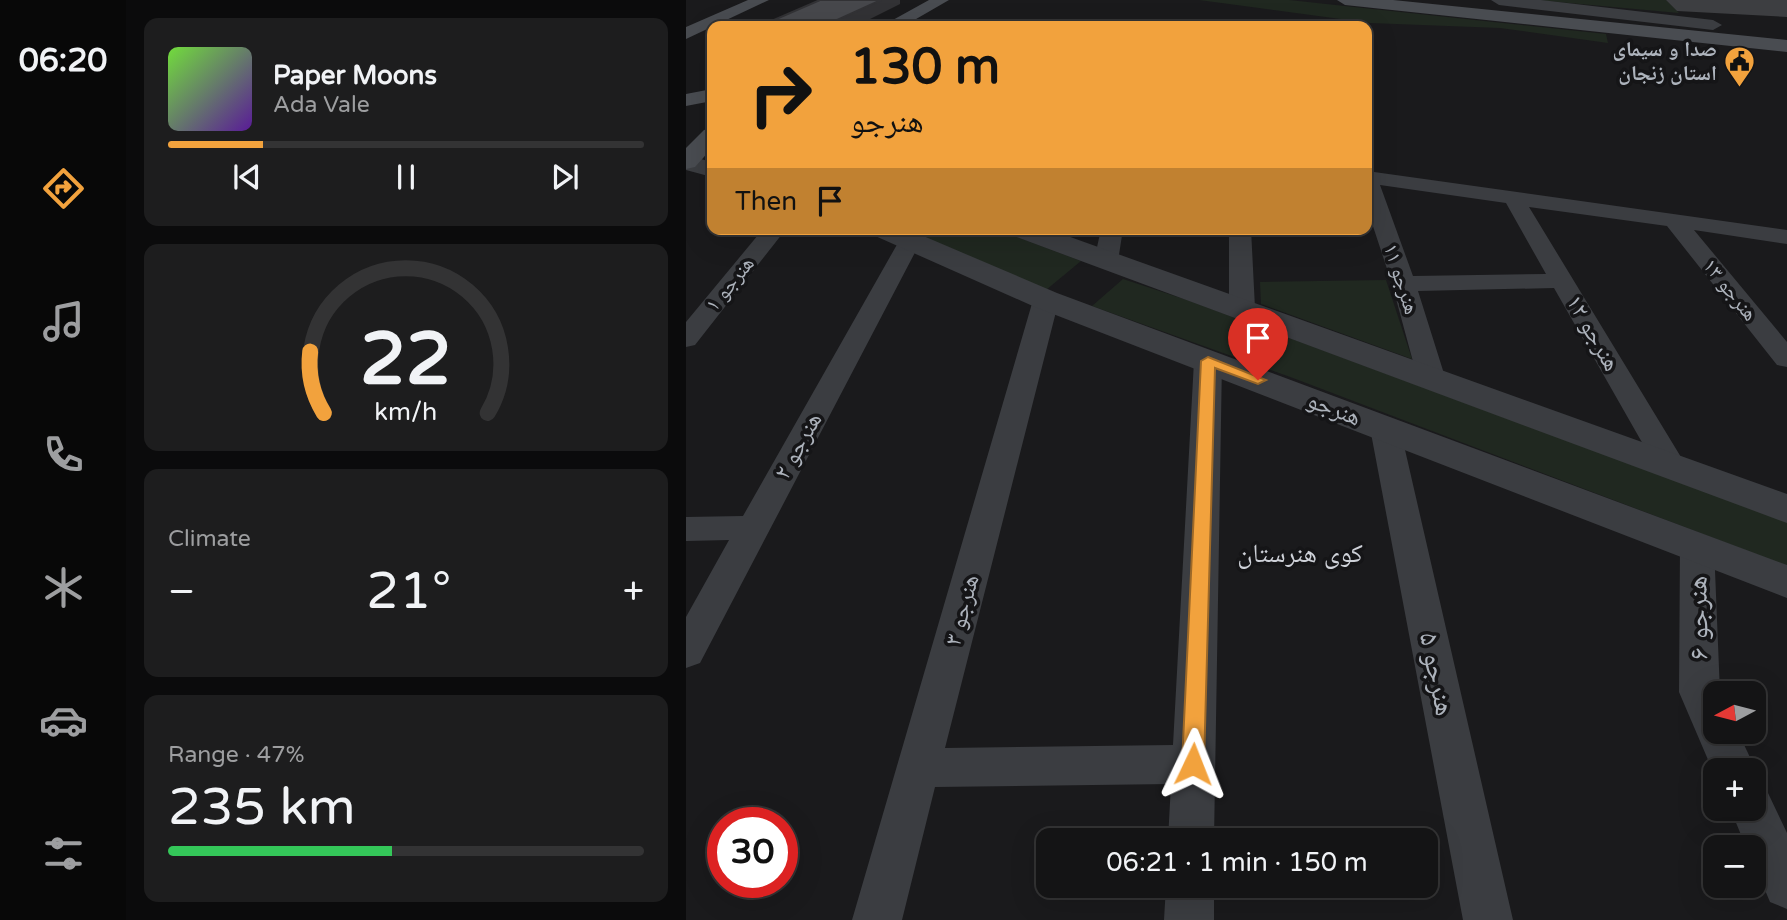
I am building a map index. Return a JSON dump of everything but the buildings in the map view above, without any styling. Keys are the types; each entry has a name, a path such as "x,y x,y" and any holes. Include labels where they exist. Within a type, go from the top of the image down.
{"main road":[{"path":"686,25 743,0"},
{"path":"715,21 761,0"},
{"path":"901,21 941,0"},
{"path":"1345,0 1787,44"},
{"path":"1438,0 1781,32"},
{"path":"686,34 707,24"},
{"path":"686,130 707,126"},
{"path":"686,162 707,140"}],"street":[{"path":"1499,0 1713,25"},
{"path":"686,162 707,168"},
{"path":"1372,179 1787,237"},
{"name":"هنرجو ۱۱","path":"1372,192 1404,285 1432,380"},
{"name":"هنرجو ۱۲","path":"1514,199 1671,467"},
{"name":"هنرجو ۱۳","path":"1674,221 1787,359"},
{"name":"هنرجو ۱","path":"686,339 770,235"},
{"name":"هنرجو","path":"897,235 1046,300 1787,582"},
{"name":"هنرجو ۲","path":"686,652 753,528 897,235"},
{"path":"1054,235 1109,245 1242,307 1432,380 1787,509"},
{"path":"1240,235 1242,307"},
{"path":"1046,300 1109,245"},
{"path":"1404,285 1563,281"},
{"name":"هنرجو ۳","path":"877,920 1046,300"},
{"path":"1191,828 1208,361"},
{"name":"هنرجو ۵","path":"1385,428 1488,920"},
{"path":"686,529 753,528"},
{"name":"هنرجو ۶","path":"1697,546 1699,692 1703,701"},
{"path":"919,768 1193,764"},
{"path":"1758,821 1787,885"},
{"path":"1189,920 1190,898"}],"shaded area":[{"path":"1199,0 1289,0 1606,34 1608,43 1500,28 1355,21"},
{"path":"1536,0 1666,0 1679,13"},
{"path":"913,235 1012,235 1081,261 1046,290"},
{"path":"1123,279 1187,300 1787,522 1787,566 1293,378 1092,306"},
{"path":"1386,280 1412,359 1261,304 1260,282"}],"place":[{"name":"صدا و سیمای استان زنجان","path":"1740,88"}],"district":[{"name":"کوی هنرستان","path":"1300,553"}],"route":[{"path":"1193,764 1208,361 1258,380"}]}
